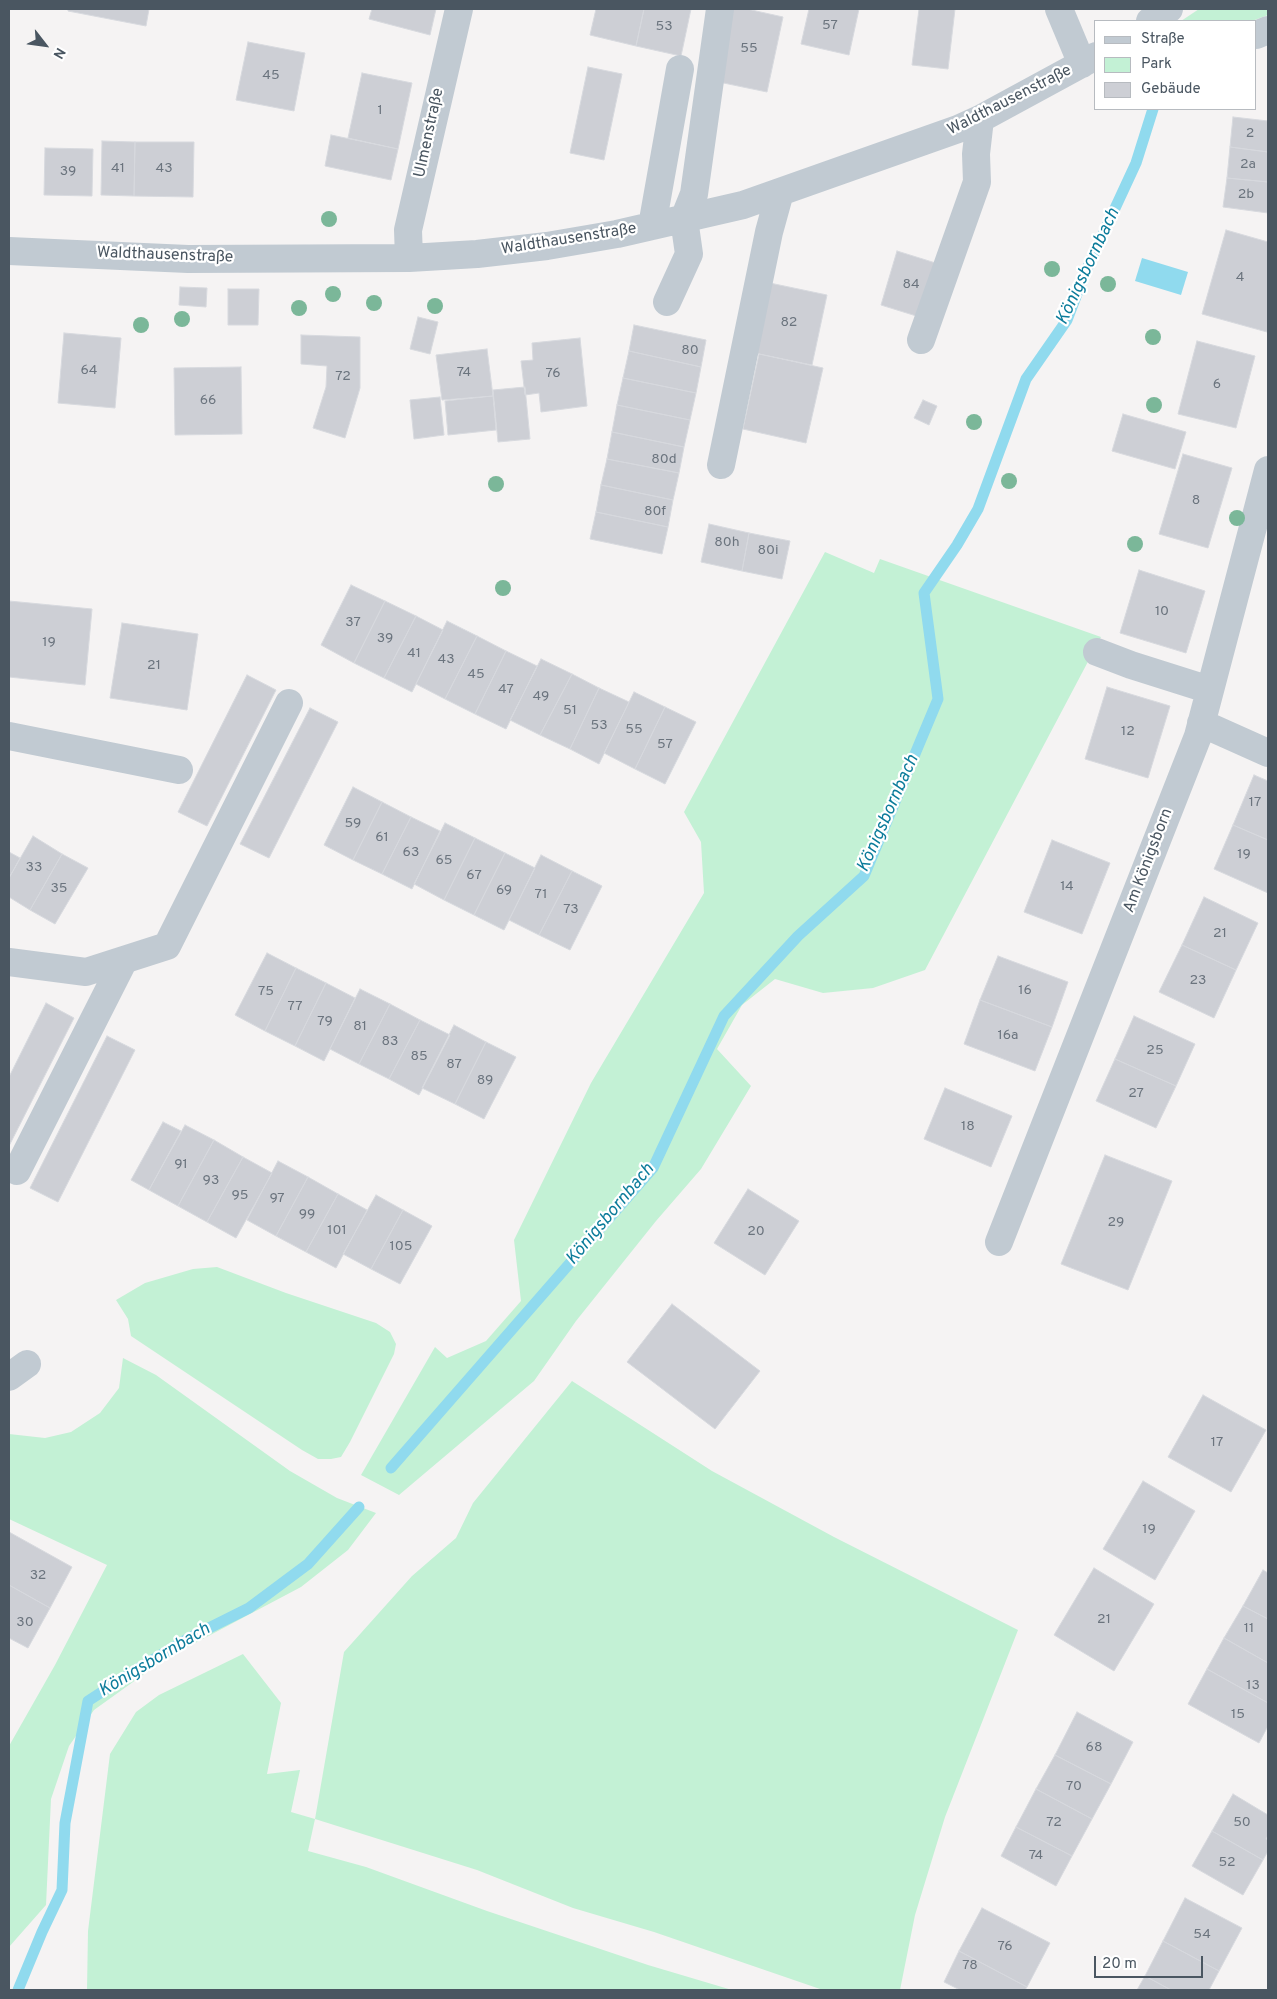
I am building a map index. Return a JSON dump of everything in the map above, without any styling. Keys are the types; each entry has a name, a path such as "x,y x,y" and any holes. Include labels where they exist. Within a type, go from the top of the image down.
{"street":[{"name":"Ulmenstraße","path":"409,258 408,230 458,9"},
{"path":"667,302 689,254 684,219 694,194 720,9"},
{"path":"1059,9 1091,65"},
{"path":"1152,20 1168,9"},
{"name":"Waldthausenstraße","path":"9,251 188,258 409,258 478,254 547,246 652,226 743,205 980,120 1091,65"},
{"path":"652,226 680,69"},
{"path":"921,340 977,182 976,154 980,120"},
{"path":"720,464 769,232 780,192"},
{"name":"Am Königsborn","path":"999,1242 1198,736 1268,470"},
{"path":"1097,652 1210,690"},
{"path":"9,962 86,972 167,946 289,703"},
{"path":"1201,724 1268,753"},
{"path":"9,736 179,770"},
{"path":"17,1171 124,960"}],"green space":[{"path":"1199,9 1268,9 1268,15 1255,20 1182,20"},
{"path":"825,552 874,573 880,559 1101,637 925,970 873,988 823,993 775,979 742,1005 717,1049 751,1086 701,1169 656,1221 576,1321 534,1381 399,1495 361,1475 435,1347 447,1358 486,1341 521,1301 514,1240 591,1083 704,893 701,842 684,812"},
{"path":"217,1267 286,1293 376,1323 390,1332 396,1344 394,1354 341,1457 318,1459 302,1450 131,1336 128,1319 116,1300 145,1283 193,1269"},
{"path":"123,1358 156,1375 290,1471 337,1498 376,1513 348,1550 301,1587 165,1659 94,1710 69,1746 51,1799 46,1905 9,1947 9,1746 55,1665 107,1565 9,1519 9,1434 45,1438 71,1432 100,1413 119,1388"},
{"path":"572,1381 712,1471 834,1537 1018,1630 945,1817 915,1915 900,1990 823,1990 654,1932 573,1908 477,1870 315,1819 344,1652 412,1576 456,1538 473,1503"},
{"path":"243,1654 281,1703 267,1774 300,1770 291,1812 315,1819 308,1851 366,1867 487,1911 648,1965 732,1990 87,1990 88,1931 110,1754 136,1712 159,1695"}],"water":[{"path":"1142,258 1188,272 1181,295 1135,281"}],"building":[{"path":"68,9 149,9 146,26 68,11"},
{"path":"372,9 436,9 430,35 369,19"},
{"path":"596,9 644,9 636,46 590,35"},
{"path":"644,9 691,9 681,56 636,46"},
{"path":"730,9 747,9 783,17 767,92 714,81"},
{"path":"809,9 859,9 849,55 801,44"},
{"path":"919,9 955,9 948,69 912,65"},
{"path":"248,42 305,53 294,111 236,100"},
{"path":"588,67 622,74 604,160 570,153"},
{"path":"362,73 412,83 398,149 348,138"},
{"path":"1233,117 1268,121 1268,152 1230,147"},
{"path":"331,135 398,149 391,180 325,166"},
{"path":"102,141 135,142 134,196 101,195"},
{"path":"135,142 194,142 193,197 134,196"},
{"path":"1230,147 1268,152 1268,182 1227,178"},
{"path":"45,148 93,149 92,196 44,195"},
{"path":"1227,178 1268,182 1268,213 1223,207"},
{"path":"1226,230 1268,242 1267,332 1202,314"},
{"path":"897,251 942,265 926,319 881,305"},
{"path":"765,282 827,295 812,365 750,352"},
{"path":"180,287 207,288 206,307 179,305"},
{"path":"228,289 259,289 258,325 228,325"},
{"path":"418,317 438,322 430,354 410,349"},
{"path":"634,325 706,340 701,367 629,351"},
{"path":"64,333 121,338 115,408 58,403"},
{"path":"301,335 360,337 360,388 345,438 313,428 326,387 327,366 301,364"},
{"path":"580,338 587,406 541,412 539,393 525,395 521,361 533,360 532,343"},
{"path":"1197,341 1255,356 1236,428 1178,414"},
{"path":"487,349 493,396 442,400 436,355"},
{"path":"629,351 701,367 696,393 623,378"},
{"path":"759,354 823,368 806,443 743,429"},
{"path":"241,367 242,434 175,435 174,368"},
{"path":"623,378 696,393 690,420 617,405"},
{"path":"525,387 530,439 498,442 493,390"},
{"path":"493,396 496,430 448,435 445,401"},
{"path":"440,397 444,435 414,439 410,400"},
{"path":"923,400 937,406 929,425 914,418"},
{"path":"617,405 690,420 684,447 612,432"},
{"path":"1123,414 1186,432 1175,469 1112,451"},
{"path":"612,432 684,447 679,473 607,459"},
{"path":"1183,454 1232,468 1208,548 1159,534"},
{"path":"607,459 679,473 673,500 601,485"},
{"path":"601,485 673,500 668,527 596,512"},
{"path":"596,512 668,527 662,554 590,539"},
{"path":"709,524 749,533 742,571 701,562"},
{"path":"749,533 790,541 782,579 742,571"},
{"path":"1139,570 1205,591 1186,653 1120,633"},
{"path":"351,585 385,601 354,663 321,645"},
{"path":"9,601 92,609 85,685 9,677"},
{"path":"385,601 416,616 384,678 354,663"},
{"path":"416,616 443,630 412,692 384,678"},
{"path":"447,621 477,636 445,699 416,684"},
{"path":"122,623 198,634 187,710 110,698"},
{"path":"477,636 506,651 475,714 445,699"},
{"path":"506,651 537,666 506,729 475,714"},
{"path":"541,659 572,674 540,735 510,720"},
{"path":"572,674 599,688 570,749 540,735"},
{"path":"247,675 276,690 207,826 178,812"},
{"path":"1107,687 1170,706 1148,778 1085,759"},
{"path":"599,688 629,702 599,764 570,749"},
{"path":"634,692 665,707 635,769 604,753"},
{"path":"665,707 696,722 665,784 635,769"},
{"path":"310,708 338,722 269,858 240,844"},
{"path":"1254,775 1268,781 1268,840 1233,825"},
{"path":"353,787 382,802 353,860 324,845"},
{"path":"382,802 411,817 382,874 353,860"},
{"path":"411,817 440,831 412,889 382,874"},
{"path":"445,823 475,838 444,900 414,884"},
{"path":"1233,825 1268,840 1268,893 1214,869"},
{"path":"33,836 62,854 30,910 9,897 9,878"},
{"path":"475,838 505,853 474,915 444,900"},
{"path":"1052,840 1110,863 1082,934 1024,912"},
{"path":"9,852 20,858 9,878"},
{"path":"505,853 535,868 504,930 474,915"},
{"path":"62,854 88,868 55,924 30,910"},
{"path":"541,855 572,871 539,935 509,920"},
{"path":"572,871 602,886 570,950 539,935"},
{"path":"1204,897 1258,923 1236,970 1182,945"},
{"path":"1182,945 1236,970 1214,1018 1159,992"},
{"path":"267,953 296,968 265,1031 235,1015"},
{"path":"998,956 1068,982 1052,1027 980,1000"},
{"path":"296,968 326,983 295,1046 265,1031"},
{"path":"326,983 355,998 324,1061 295,1046"},
{"path":"360,989 390,1004 359,1064 330,1049"},
{"path":"980,1000 1052,1027 1035,1071 964,1044"},
{"path":"46,1003 74,1018 9,1146 9,1077"},
{"path":"390,1004 420,1020 389,1079 359,1064"},
{"path":"1134,1016 1195,1044 1176,1086 1115,1059"},
{"path":"420,1020 450,1035 419,1095 389,1079"},
{"path":"454,1025 486,1042 455,1104 422,1088"},
{"path":"107,1036 135,1050 58,1202 30,1188"},
{"path":"486,1042 516,1057 484,1119 455,1104"},
{"path":"1115,1059 1176,1086 1156,1128 1096,1101"},
{"path":"945,1088 1012,1116 991,1167 924,1139"},
{"path":"163,1122 181,1131 149,1190 131,1180"},
{"path":"185,1125 214,1140 178,1206 149,1190"},
{"path":"214,1140 243,1157 207,1222 178,1206"},
{"path":"1105,1155 1172,1181 1128,1290 1061,1264"},
{"path":"243,1157 272,1173 236,1238 207,1222"},
{"path":"278,1161 308,1177 276,1236 247,1220"},
{"path":"308,1177 338,1194 306,1252 276,1236"},
{"path":"748,1189 799,1221 765,1275 714,1243"},
{"path":"338,1194 367,1210 336,1268 306,1252"},
{"path":"376,1195 403,1210 371,1269 343,1254"},
{"path":"403,1210 432,1226 400,1284 371,1269"},
{"path":"672,1304 760,1371 715,1429 627,1362"},
{"path":"1203,1395 1266,1430 1231,1492 1168,1457"},
{"path":"1143,1481 1195,1511 1155,1580 1103,1549"},
{"path":"9,1532 72,1567 50,1608 9,1585"},
{"path":"1094,1568 1154,1604 1114,1671 1054,1635"},
{"path":"1263,1570 1268,1573 1268,1619 1243,1606"},
{"path":"9,1585 50,1608 28,1648 9,1638"},
{"path":"1243,1606 1268,1619 1268,1663 1224,1638"},
{"path":"1224,1638 1268,1663 1268,1703 1207,1669"},
{"path":"1207,1669 1268,1703 1268,1726 1259,1743 1188,1704"},
{"path":"1077,1712 1133,1742 1111,1784 1055,1755"},
{"path":"1055,1755 1111,1784 1092,1819 1036,1789"},
{"path":"1036,1789 1092,1819 1072,1856 1016,1827"},
{"path":"1233,1794 1268,1815 1268,1835 1266,1839 1268,1841 1268,1851 1263,1860 1212,1831"},
{"path":"1016,1827 1072,1856 1056,1886 1001,1856"},
{"path":"1212,1831 1263,1860 1243,1895 1192,1866"},
{"path":"1185,1898 1242,1928 1219,1971 1163,1941"},
{"path":"982,1908 1050,1943 1027,1987 959,1951"},
{"path":"1163,1941 1219,1971 1209,1990 1171,1990 1145,1976"},
{"path":"959,1951 1027,1987 1025,1990 960,1990 944,1982"},
{"path":"1145,1976 1171,1990 1137,1990"}],"waterway":[{"name":"Königsbornbach","path":"391,1468 653,1168 724,1016 798,936 864,876 938,699 924,593 957,545 978,509 1026,379 1067,320 1085,273 1136,163 1153,110"},
{"name":"Königsbornbach","path":"18,1990 62,1890 65,1823 88,1701 189,1638 249,1608 308,1564 359,1507"}]}
